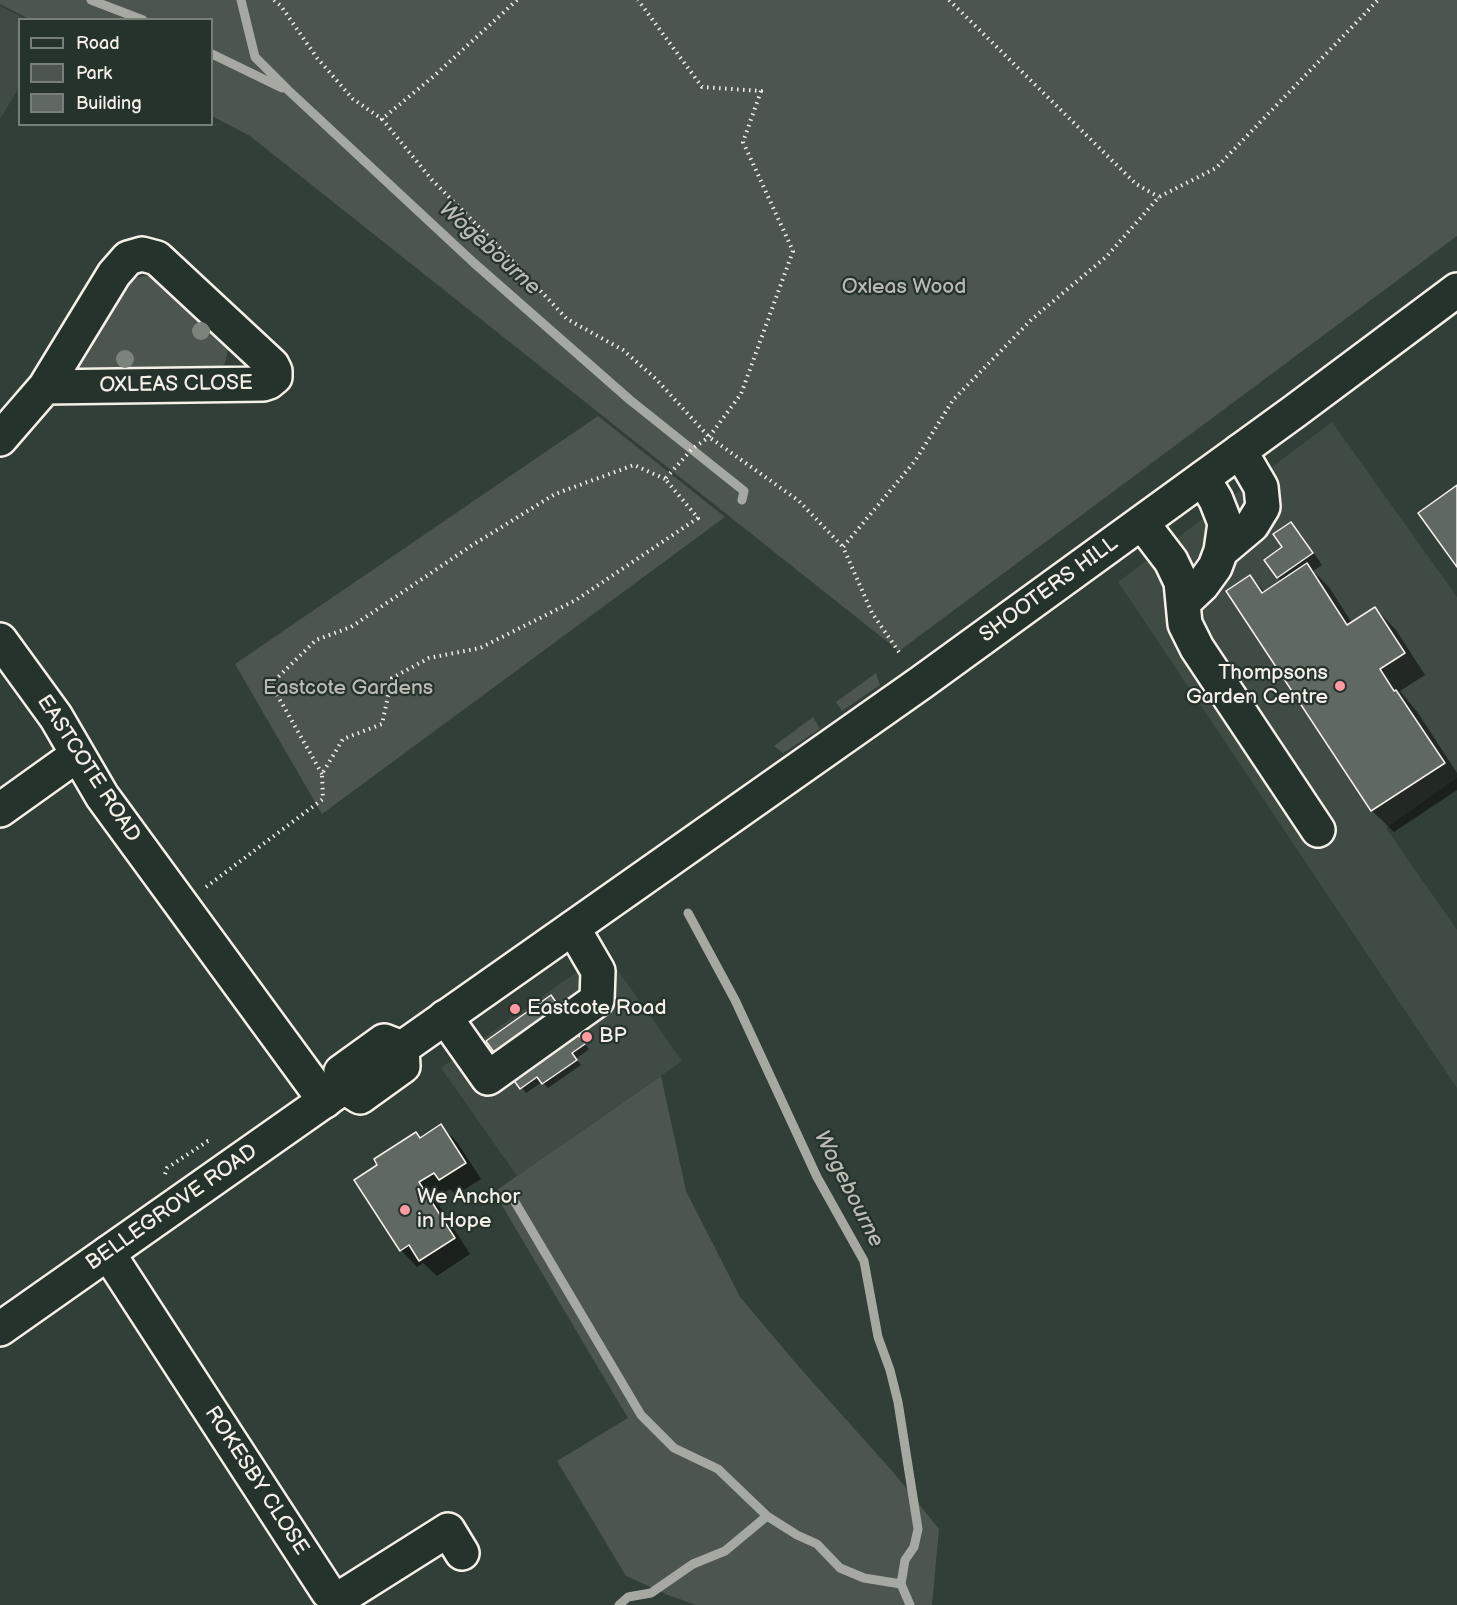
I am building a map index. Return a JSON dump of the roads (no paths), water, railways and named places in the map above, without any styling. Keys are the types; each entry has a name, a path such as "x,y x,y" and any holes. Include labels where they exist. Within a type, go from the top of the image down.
{"street":[{"name":"OXLEAS CLOSE","path":"0,439 45,387 114,274 128,258 142,254 157,258 272,365 274,371 274,377 270,382 262,384 45,387"},
{"name":"SHOOTERS HILL","path":"573,928 912,689 1142,523 1457,290"},
{"path":"1221,551 1252,525 1263,507 1261,487 1240,451"},
{"path":"1184,602 1202,585 1215,567 1221,551 1224,523 1216,500 1203,478"},
{"path":"1142,523 1171,561 1181,582 1185,624 1197,648 1318,830"},
{"name":"EASTCOTE ROAD","path":"0,640 56,717 77,755 115,814 334,1094"},
{"path":"0,810 77,755"},
{"path":"334,1094 360,1098 403,1066 402,1048 445,1017 573,928 598,971 597,1000 488,1078 445,1017"},
{"name":"BELLEGROVE ROAD","path":"0,1329 334,1094"},
{"name":"ROKESBY CLOSE","path":"108,1253 123,1272 328,1592 335,1596 345,1595 448,1530"}],"waterway":[{"path":"91,0 138,18"},
{"name":"Wogebourne","path":"241,0 255,57 288,90 474,263 630,400 744,491 742,500"},
{"path":"213,54 282,88"},
{"name":"Wogebourne","path":"688,913 735,1000 817,1177 864,1261 878,1337 898,1402 918,1529 914,1547 905,1560 901,1584 910,1605"},
{"path":"512,1197 641,1415 674,1448 718,1469 767,1516 797,1535 817,1544 840,1568 864,1578 901,1584"},
{"path":"619,1605 628,1597 651,1593 693,1564 725,1551 767,1516"}],"place":[{"name":"Thompsons Garden Centre","path":"1340,686"},
{"name":"Eastcote Road","path":"515,1009"},
{"name":"BP","path":"587,1037"},
{"name":"We Anchor in Hope","path":"405,1210"}],"park label":[{"name":"Oxleas Wood","path":"904,288"},
{"name":"Eastcote Gardens","path":"348,689"}]}
